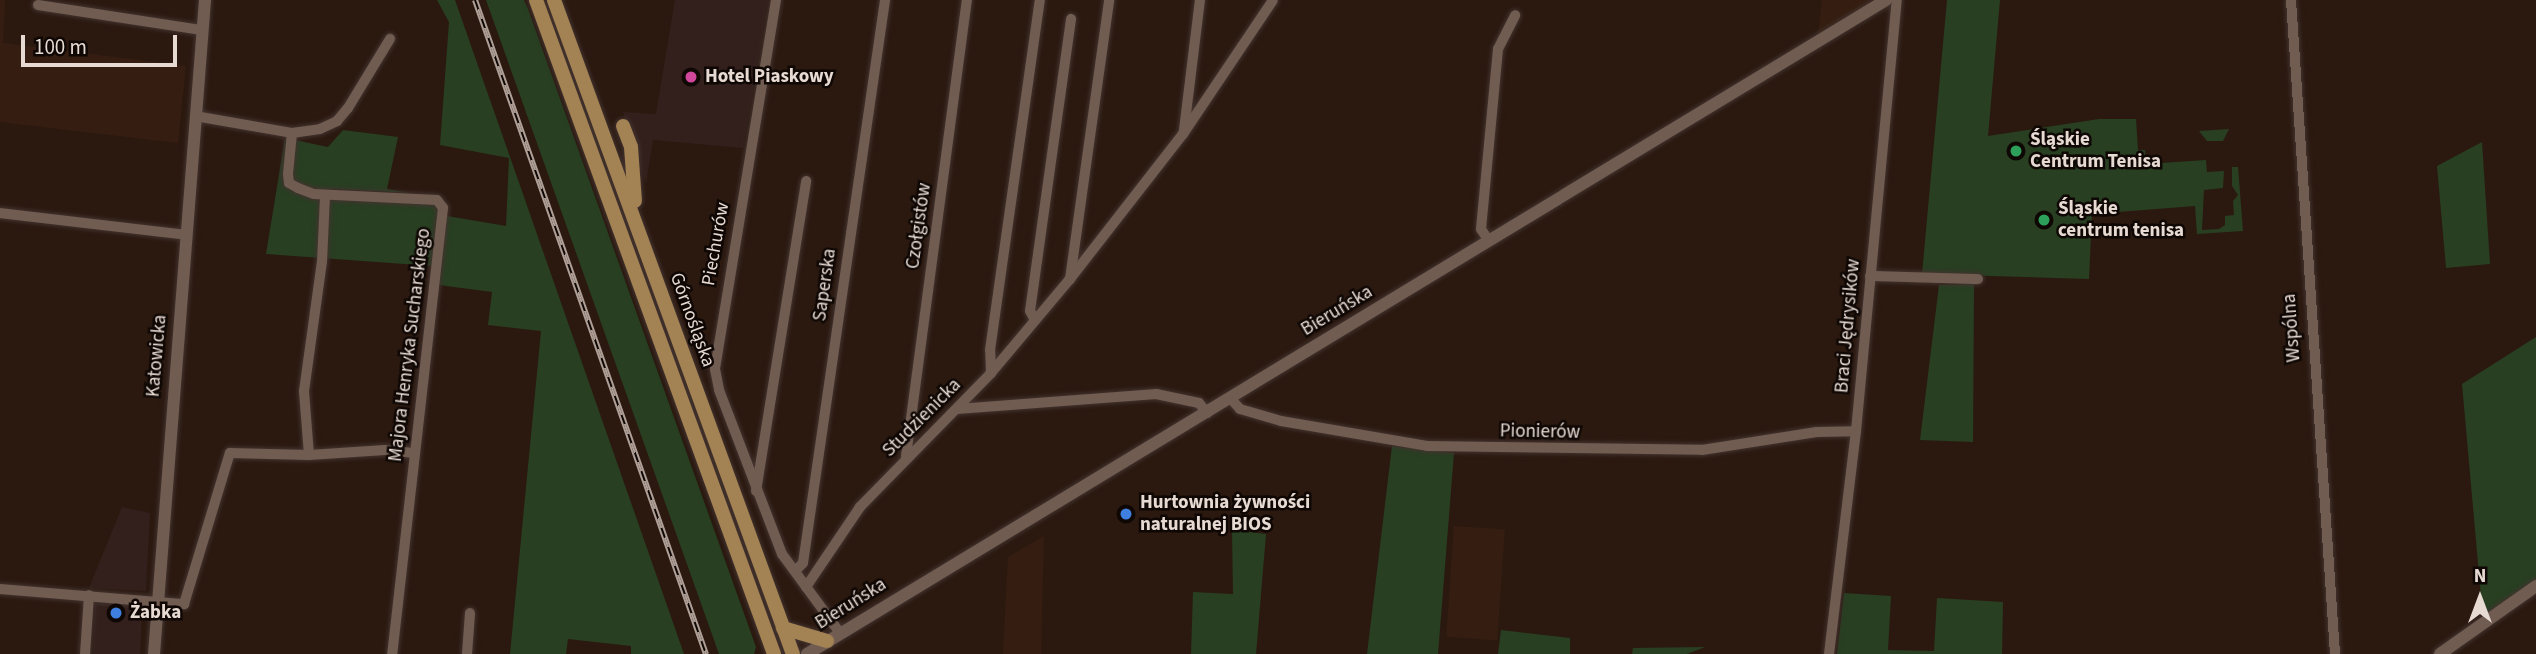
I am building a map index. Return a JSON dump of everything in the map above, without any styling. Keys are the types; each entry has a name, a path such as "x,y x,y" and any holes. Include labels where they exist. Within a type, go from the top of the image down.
{"main road":[{"name":"Katowicka","path":"155,654 194,116 205,0"},
{"name":"Górnośląska","path":"536,0 774,654"},
{"name":"Górnośląska","path":"554,0 793,654"},
{"name":"Bieruńska","path":"807,654 1886,0"},
{"path":"623,126 631,147 638,230"},
{"path":"2440,654 2536,586"},
{"path":"783,628 827,641"}],"street":[{"name":"Piechurów","path":"776,0 716,350 719,390 782,554 841,633"},
{"name":"Saperska","path":"795,571 803,563 885,0"},
{"name":"Czołgistów","path":"906,456 967,0"},
{"path":"990,373 990,350 1040,0"},
{"path":"1070,279 1069,258 1110,0"},
{"path":"1183,134 1200,0"},
{"name":"Studzienicka","path":"806,587 860,507 906,456 957,409 1070,279 1183,134 1273,0"},
{"name":"Braci Jędrysików","path":"1829,654 1856,430 1897,0"},
{"name":"Wspólna","path":"2291,0 2335,654"},
{"path":"38,5 202,30"},
{"path":"1489,241 1481,229 1498,49 1515,15"},
{"path":"1035,320 1030,311 1071,19"},
{"path":"194,116 292,133 337,121 390,39"},
{"name":"Majora Henryka Sucharskiego","path":"292,133 289,183 325,195 437,200 443,208 393,654"},
{"path":"756,491 806,181"},
{"path":"309,455 304,391 322,262 325,195"},
{"path":"0,213 186,234"},
{"path":"1870,276 1978,279"},
{"path":"957,409 1156,394 1199,403 1207,413"},
{"name":"Pionierów","path":"1231,399 1240,410 1319,429 1427,446 1508,450 1702,450 1817,432 1856,430"},
{"path":"0,589 184,604 230,453 309,455 385,450 415,453"},
{"path":"85,654 89,595"},
{"path":"467,654 470,613"}],"shaded area":[{"path":"0,0 5,0 3,43 186,66 178,143 0,122"},
{"path":"675,0 768,0 743,148 653,140 646,184 623,112 656,114"},
{"path":"1822,0 1877,0 1818,35"},
{"path":"122,507 150,513 146,591 89,588"},
{"path":"1454,526 1505,530 1497,640 1446,637"},
{"path":"1044,536 1041,654 1003,654 1008,557"},
{"path":"95,603 142,605 140,654 93,654"}],"green space":[{"path":"437,0 455,0 684,654 631,654 631,646 568,639 566,654 510,654 541,331 488,325 492,292 439,285 447,216 506,226 509,158 440,145 449,22"},
{"path":"486,0 524,0 528,9 756,647 754,654 719,654"},
{"name":"Śląskie Centrum Tenisa","path":"1947,0 2000,0 1988,136 2099,119 2136,119 2138,150 2145,150 2146,164 2206,160 2207,172 2224,171 2223,188 2204,190 2202,230 2219,229 2225,225 2225,216 2234,215 2233,201 2238,195 2232,186 2232,167 2238,167 2243,231 2197,234 2195,206 2092,214 2089,279 1922,274"},
{"path":"2229,129 2223,141 2207,141 2199,131"},
{"path":"343,130 398,137 387,189 411,193 332,189 300,195 435,204 440,212 432,266 266,254 285,138 328,147"},
{"path":"2482,142 2490,264 2446,268 2437,166"},
{"path":"1974,284 1973,442 1920,440 1939,285"},
{"path":"2536,337 2536,580 2483,619 2462,384"},
{"path":"1392,446 1454,453 1438,654 1367,654"},
{"path":"1232,530 1266,534 1256,654 1191,654 1193,592 1233,594"},
{"path":"1844,593 1891,596 1888,650 1934,651 1937,598 2003,602 2002,654 1837,654"},
{"path":"1501,630 1570,638 1570,654 1498,654"},
{"path":"1705,647 1687,654 1632,654 1633,648"}],"railway":[{"path":"475,0 706,654"}],"place":[{"name":"Hotel Piaskowy","path":"691,77"},
{"name":"Śląskie Centrum Tenisa","path":"2016,151"},
{"name":"Śląskie centrum tenisa","path":"2044,220"},
{"name":"Hurtownia żywności naturalnej BIOS","path":"1126,514"},
{"name":"Żabka","path":"116,613"}]}
